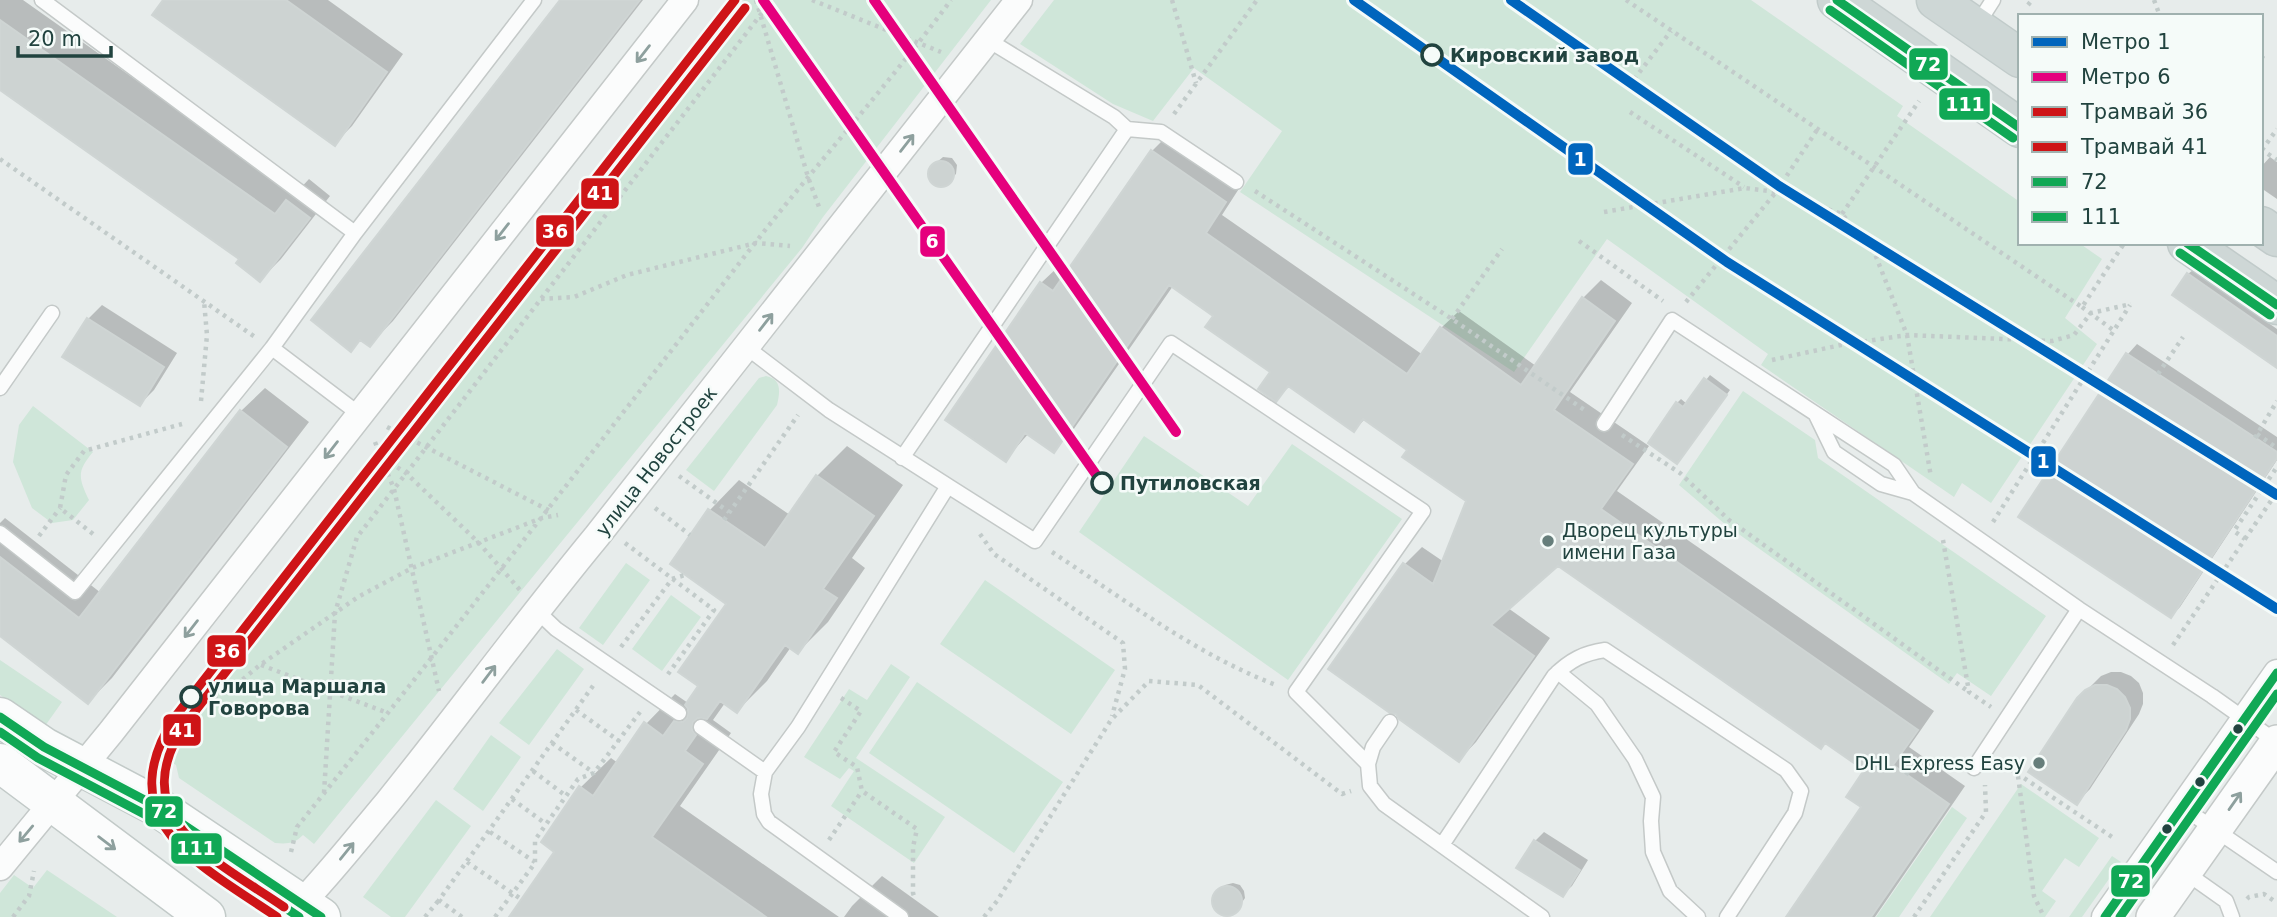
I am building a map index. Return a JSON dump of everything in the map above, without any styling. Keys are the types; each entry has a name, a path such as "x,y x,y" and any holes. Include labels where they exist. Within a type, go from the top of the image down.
{"main road":[{"path":"1837,0 2018,127"},
{"path":"1936,0 1984,14 2018,56"},
{"path":"2190,245 2277,305"},
{"path":"0,717 44,747 154,805 303,912"},
{"path":"0,764 206,917"}],"street":[{"path":"0,867 83,766 685,0"},
{"name":"улица Новостроек","path":"303,912 327,877 449,727 536,610 1019,0"},
{"path":"2105,917 2277,673"},
{"path":"2153,917 2277,742"}],"lane":[{"path":"42,0 355,233"},
{"path":"0,533 75,592 272,348 355,233 534,0"},
{"path":"988,40 1114,117 1127,129 1161,132 1236,181"},
{"path":"902,458 1127,129"},
{"path":"0,388 52,313"},
{"path":"1604,424 1675,316 1732,360 1894,465 1913,494"},
{"path":"746,347 810,398 1035,541 1171,343 1423,511 1296,692 1368,764"},
{"path":"272,348 359,414"},
{"path":"1816,415 1834,452 1881,484 1913,494 1938,510 2277,742"},
{"path":"901,917 769,822 764,814 761,794 765,772 798,727 948,486"},
{"path":"1974,768 2079,609"},
{"path":"536,610 555,629 679,713"},
{"path":"1442,845 1558,672 1567,663 1586,653 1605,650 1786,770 1801,790 1795,813 1727,917"},
{"path":"1558,672 1597,704 1635,759 1653,797 1653,852 1670,891 1698,917"},
{"path":"1390,722 1373,747 1368,764 1370,786 1384,804 1442,845 1524,912 1542,917"},
{"path":"701,727 765,772"},
{"path":"2182,807 2277,872"},
{"path":"2185,872 2237,912"}],"path":[{"path":"756,0 808,177 823,217 836,232"},
{"path":"324,793 335,613 357,537 772,0"},
{"path":"812,0 948,55"},
{"path":"291,852 297,827 549,510 755,243 951,0"},
{"path":"1172,0 1196,84"},
{"path":"1161,132 1257,0"},
{"path":"1626,0 1817,130 1875,166 2113,330"},
{"path":"1629,86 1671,31"},
{"path":"1842,214 1919,101"},
{"path":"1630,113 1745,188"},
{"path":"2263,149 2277,129"},
{"path":"1578,241 1675,316 1776,192 1817,130"},
{"path":"0,159 255,336"},
{"path":"1604,212 1745,188 1776,192 1842,214 1875,254 1907,335 1969,692 2006,719"},
{"path":"541,299 575,297 627,275 755,243 802,247 817,256"},
{"path":"2082,307 2123,245"},
{"path":"1452,319 1502,249"},
{"path":"204,301 207,335 200,397 207,429"},
{"path":"1732,360 1772,360 1841,345 1907,335 2052,341 2074,335 2091,313 2131,304 1998,515 1980,539"},
{"path":"2158,374 2183,337"},
{"path":"724,520 810,398"},
{"path":"2277,401 2256,436 2277,448"},
{"path":"359,414 597,536"},
{"path":"359,414 382,457 394,489 431,659 449,727"},
{"path":"46,526 60,508 66,474 84,451 180,424"},
{"path":"382,457 406,473 478,542 536,610"},
{"path":"2245,539 2234,531 2277,467"},
{"path":"675,473 729,512"},
{"path":"2161,663 2277,492"},
{"path":"651,505 690,535"},
{"path":"60,508 80,524"},
{"path":"161,770 171,740 197,706 231,689 260,665 358,597 412,568 542,518 558,515"},
{"path":"978,532 994,554 1123,643 1125,669 1111,720"},
{"path":"495,917 535,863 535,840 578,779 594,773 714,610 624,541"},
{"path":"1035,541 1186,641 1257,677 1296,692"},
{"path":"425,917 672,579 685,575"},
{"path":"260,665 388,713"},
{"path":"984,917 997,901 1111,720 1149,681 1198,685 1342,794 1370,786"},
{"path":"823,686 862,711 834,752 857,767 862,791 917,829 913,847 913,892 917,905"},
{"path":"576,710 619,741"},
{"path":"552,743 594,773"},
{"path":"1984,752 2112,838"},
{"path":"1914,917 1986,812 1984,752"},
{"path":"1906,775 1914,763 1974,768"},
{"path":"533,771 566,796"},
{"path":"2018,775 2034,896 2044,917"},
{"path":"817,857 862,791"},
{"path":"512,799 546,824"},
{"path":"489,831 535,863"},
{"path":"467,862 521,899"},
{"path":"2237,912 2249,897 2264,894 2277,904"},
{"path":"13,917 29,896"},
{"path":"439,900 462,917"}],"green space":[{"path":"744,0 991,0 802,248 314,844 303,835 290,843 275,843 179,778 176,765 165,758 167,744 175,727"},
{"path":"1054,0 1751,0 1903,106 1897,116 2018,201 2018,245 2082,245 2102,259 2065,318 2097,344 1991,503 1962,483 1954,497 1761,365 1768,354 1607,239 1514,372 1240,192 1282,131 1194,68 1153,121 1113,104 1020,44"},
{"path":"766,376 777,383 777,405 714,491 686,470 759,378"},
{"path":"1743,391 1815,440 1818,458 2046,616 1991,696 1957,673 1949,684 1726,525 1679,485"},
{"path":"33,406 93,452 84,464 81,475 89,500 73,520 52,523 32,508 13,462 19,425"},
{"path":"1144,436 1248,506 1292,444 1402,519 1288,680 1079,532"},
{"path":"626,563 650,580 603,645 579,628"},
{"path":"985,580 1115,670 1071,734 940,644"},
{"path":"671,595 701,617 662,671 632,649"},
{"path":"557,649 584,669 529,745 499,723"},
{"path":"0,660 62,702 45,726 0,695"},
{"path":"891,664 910,677 856,758 945,817 914,863 831,806 854,771 849,768 840,779 804,757 849,689 867,700"},
{"path":"917,682 1063,782 1014,853 869,753"},
{"path":"491,735 521,757 483,811 453,789"},
{"path":"2021,784 2099,838 2079,867 2065,858 2042,891 2056,901 2045,917 1930,917"},
{"path":"436,800 471,826 405,917 391,917 363,897"},
{"path":"1952,807 1967,818 1899,917 1876,917"},
{"path":"2112,856 2121,862 2082,917 2069,917"},
{"path":"47,870 117,917 0,917 0,893 14,875 33,888"}],"building":[{"path":"163,0 286,0 387,72 335,146 152,15"},
{"path":"560,0 640,0 370,347 360,340 351,352 311,320"},
{"path":"0,20 275,214 286,200 310,218 260,282 236,263 239,259 0,90"},
{"name":"Дворец культуры имени Газа","path":"1151,150 1226,202 1206,233 1407,374 1440,327 1521,385 1582,297 1615,321 1554,410 1633,464 1601,509 1918,730 1893,765 1949,804 1871,917 1786,917 1861,807 1846,797 1864,770 1825,743 1821,749 1558,566 1491,625 1534,656 1459,762 1399,719 1396,714 1390,713 1328,669 1403,563 1433,584 1466,501 1402,457 1407,450 1363,419 1354,432 1288,386 1276,402 1258,389 1270,372 1205,327 1213,316 1169,285 1054,453 1025,433 1006,462 945,420 1040,282 1053,291"},
{"path":"941,161 950,165 954,174 950,183 941,187 932,183 928,174 932,165"},
{"path":"2187,273 2277,336 2277,368 2172,295"},
{"path":"87,318 164,367 140,406 62,357"},
{"path":"2126,353 2277,452 2277,458 2171,618 2018,517"},
{"path":"1704,378 1727,395 1677,464 1648,443 1676,402 1683,407"},
{"path":"240,410 287,447 88,704 0,636 0,557 79,618"},
{"path":"816,475 874,516 823,589 837,598 798,654 785,645 737,713 720,701 707,719 698,718 693,722 692,730 696,735 685,751 703,764 652,837 766,917 509,917 554,852 541,842 579,786 593,796 644,722 663,736 674,721 683,722 687,718 688,709 685,705 698,686 678,672 726,604 670,564 708,509 765,548"},
{"path":"2095,685 2107,685 2117,689 2130,708 2130,719 2126,730 2077,805 2028,772 2077,698"},
{"path":"1534,840 1580,870 1563,897 1516,868"},
{"path":"1227,886 1237,891 1242,901 1237,911 1227,916 1217,911 1212,901 1217,891"}],"metro line":[{"name":"6","path":"763,0 1102,483"},
{"name":"6","path":"874,0 1176,432"},
{"name":"1","path":"1354,0 1727,262 2277,609"},
{"name":"1","path":"1511,0 1779,186 2277,495"}],"tram line":[{"name":"36","path":"277,917 194,859 172,837 158,813 152,785 157,754 175,717 735,0"},
{"name":"41","path":"284,907 206,854 185,834 171,812 164,786 168,757 185,724 745,8"}],"transit line":[{"name":"72","path":"1837,0 2018,127"},
{"name":"111","path":"1830,10 2013,138"},
{"name":"72","path":"2190,245 2277,305"},
{"name":"111","path":"2180,253 2270,315"},
{"name":"72","path":"2105,917 2277,673"},
{"name":"111","path":"2120,917 2277,694"},
{"name":"72","path":"0,717 44,747 154,805 321,917"},
{"name":"111","path":"0,732 38,758 148,816 299,917"}],"place":[{"name":"Кировский завод","path":"1432,55"},
{"name":"Путиловская","path":"1102,483"},
{"name":"Дворец культуры имени Газа","path":"1548,541"},
{"name":"улица Маршала Говорова","path":"191,697"},
{"name":"DHL Express Easy","path":"2039,763"}]}
